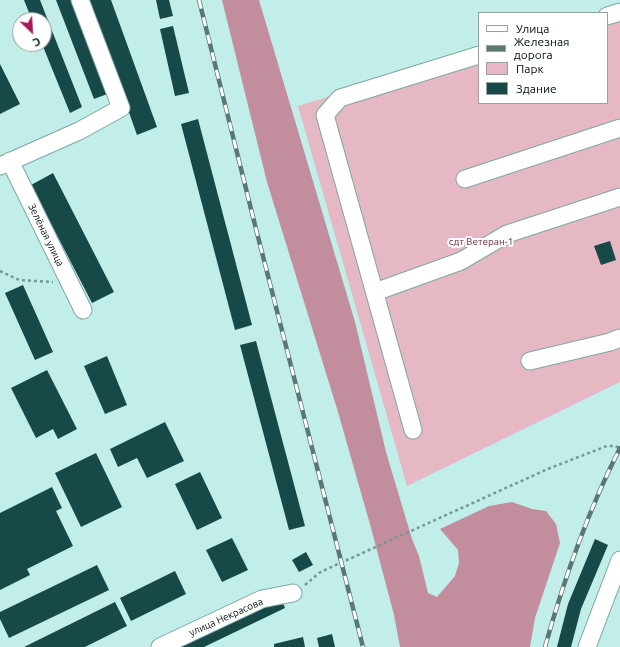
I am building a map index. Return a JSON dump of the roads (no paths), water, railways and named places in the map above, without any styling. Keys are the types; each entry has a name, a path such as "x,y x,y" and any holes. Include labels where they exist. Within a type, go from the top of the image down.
{"street":[{"path":"3,163 79,132 121,108 80,0"},
{"path":"608,16 620,12"},
{"path":"413,430 325,114 340,98 478,55"},
{"path":"465,179 620,128"},
{"name":"Зелёная улица","path":"3,163 67,278 82,310"},
{"path":"375,292 461,261 507,234 620,197"},
{"path":"530,361 610,342 620,338"},
{"path":"587,647 620,560"},
{"name":"улица Некрасова","path":"160,647 262,599 293,593"}],"railway":[{"path":"199,0 363,647"},
{"path":"545,647 560,596 587,521 620,448"}],"park label":[{"name":"сдт Ветеран-1","path":"481,242"}]}
